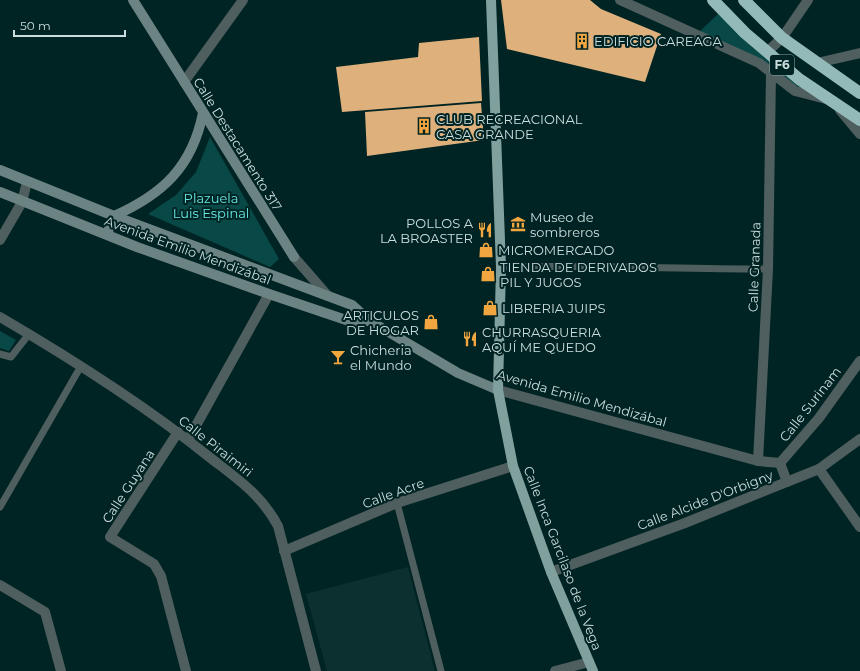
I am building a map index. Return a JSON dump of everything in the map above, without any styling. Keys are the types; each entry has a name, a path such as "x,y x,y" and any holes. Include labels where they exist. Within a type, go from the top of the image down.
{"highway":[{"name":"F6","path":"713,0 767,52 799,79 860,120"},
{"name":"F6","path":"744,0 782,38 860,93"}],"main road":[{"name":"Calle Destacamento 317","path":"133,0 294,258"},
{"name":"Calle Inca Garcilaso de la Vega","path":"491,0 501,267 498,390 513,466 551,572 591,667"},
{"path":"107,234 114,216 139,205 156,193 186,161 195,144 203,113"},
{"name":"Avenida Emilio Mendizábal","path":"0,170 114,216 352,305 370,321 458,373 498,390"},
{"name":"Avenida Emilio Mendizábal","path":"0,192 137,247 268,294 349,321 370,321"}],"street":[{"path":"184,82 243,0"},
{"path":"620,0 726,47 759,64 795,91 832,101 860,134"},
{"path":"767,52 782,38 808,0"},
{"path":"817,62 860,53"},
{"name":"Calle Granada","path":"758,461 768,269 771,73"},
{"path":"0,240 22,202 27,182"},
{"name":"Calle Destacamento 317","path":"294,258 328,296"},
{"path":"188,440 268,294"},
{"name":"Calle Piraimiri","path":"0,317 81,366 178,432 257,494 270,511 278,526 316,671"},
{"name":"Calle Surinam","path":"780,463 819,418 860,361"},
{"name":"Avenida Emilio Mendizábal","path":"498,390 758,461 780,463"},
{"name":"Calle Guyana","path":"178,432 110,537 154,564 161,576 186,671"},
{"name":"Calle Alcide D'Orbigny","path":"551,572 685,523 819,469 860,439"},
{"path":"780,463 787,482"},
{"name":"Calle Acre","path":"284,551 397,503 513,466"},
{"path":"819,469 860,527"},
{"path":"0,585 46,612 61,671"},
{"path":"556,671 591,667"}],"lane":[{"path":"501,267 575,266 677,270 768,269"},
{"path":"0,354 11,357 30,334"},
{"path":"0,507 81,366"},
{"path":"397,503 441,671"}],"shaded area":[{"path":"408,567 435,671 327,671 306,594"}],"green space":[{"path":"719,13 753,48 801,84 804,90 699,32"},
{"name":"Plazuela Luis Espinal","path":"210,137 279,259 270,267 148,214 176,195 196,172"},
{"path":"0,331 16,340 9,351 0,348"}],"building":[{"name":"EDIFICIO CAREAGA","path":"501,0 590,0 601,9 661,34 645,82 507,49"},
{"path":"479,37 482,101 342,112 336,67 418,57 419,43"},
{"name":"CLUB RECREACIONAL CASA GRANDE","path":"481,103 484,140 367,156 365,112"}],"place":[{"name":"EDIFICIO CAREAGA","path":"582,41"},
{"name":"CLUB RECREACIONAL CASA GRANDE","path":"424,126"},
{"name":"Museo de sombreros","path":"518,224"},
{"name":"POLLOS A LA BROASTER","path":"485,230"},
{"name":"MICROMERCADO","path":"486,250"},
{"name":"TIENDA DE DERIVADOS PIL Y JUGOS","path":"488,274"},
{"name":"LIBRERIA JUIPS","path":"490,308"},
{"name":"ARTICULOS DE HOGAR","path":"431,322"},
{"name":"CHURRASQUERIA AQUÍ ME QUEDO","path":"470,339"},
{"name":"Chicheria el Mundo","path":"338,357"}]}
